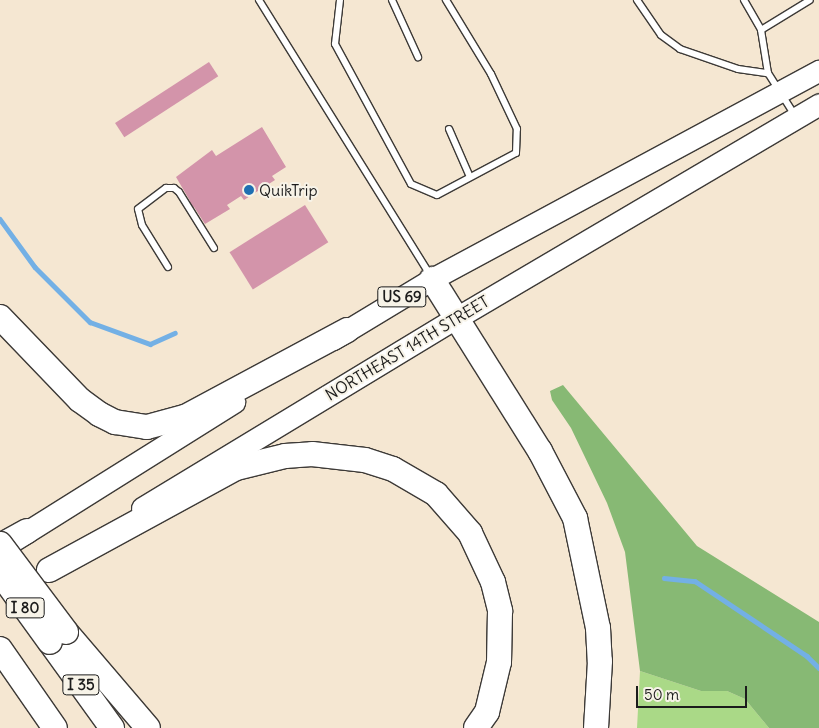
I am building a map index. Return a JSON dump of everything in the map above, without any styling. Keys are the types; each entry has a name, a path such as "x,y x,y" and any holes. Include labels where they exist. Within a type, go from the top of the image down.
{"highway":[{"path":"432,279 458,317 540,451 575,518 598,628 596,728"},
{"path":"0,316 92,410 115,422 147,427 185,417 347,330"},
{"path":"49,570 236,468 278,457 312,454 364,460 393,469 436,494 470,534 493,582 500,611 498,662 487,712 476,728"},
{"path":"27,531 0,546 58,637 148,728"},
{"name":"I 80","path":"0,573 58,637"},
{"name":"I 35","path":"58,637 112,728"},
{"path":"6,658 55,728"}],"main road":[{"name":"US 69","path":"27,531 347,330 432,279 819,71"},
{"name":"NORTHEAST 14TH STREET","path":"0,602 179,484 819,104"}],"lane":[{"path":"259,0 432,279"},
{"path":"340,0 335,44 411,184 437,195 516,154 517,129 491,74 446,0"},
{"path":"392,0 418,57"},
{"path":"637,0 661,35 680,49 738,69 768,73"},
{"path":"744,0 761,30 768,73 797,117"},
{"path":"761,30 810,0"},
{"path":"449,129 470,177"},
{"path":"168,267 142,225 138,209 166,188 174,188 179,192 214,248"}],"green space":[{"path":"563,385 697,546 819,622 819,728 769,728 745,699 727,691 701,691 640,671 625,552 607,503 571,428 552,400 550,391"},
{"path":"640,671 701,691 727,691 745,699 769,728 637,728"}],"building":[{"path":"209,62 218,76 124,137 115,123"},
{"path":"262,127 286,167 272,176 275,180 244,200 241,196 227,205 230,209 205,224 194,207 190,209 187,203 190,201 176,177 212,150 216,156"},
{"path":"305,205 328,242 253,289 230,252"}],"waterway":[{"path":"0,219 35,267 90,322 150,344 175,333"},
{"path":"664,578 695,581 807,656 819,668"}],"place":[{"name":"QuikTrip","path":"249,190"}]}
